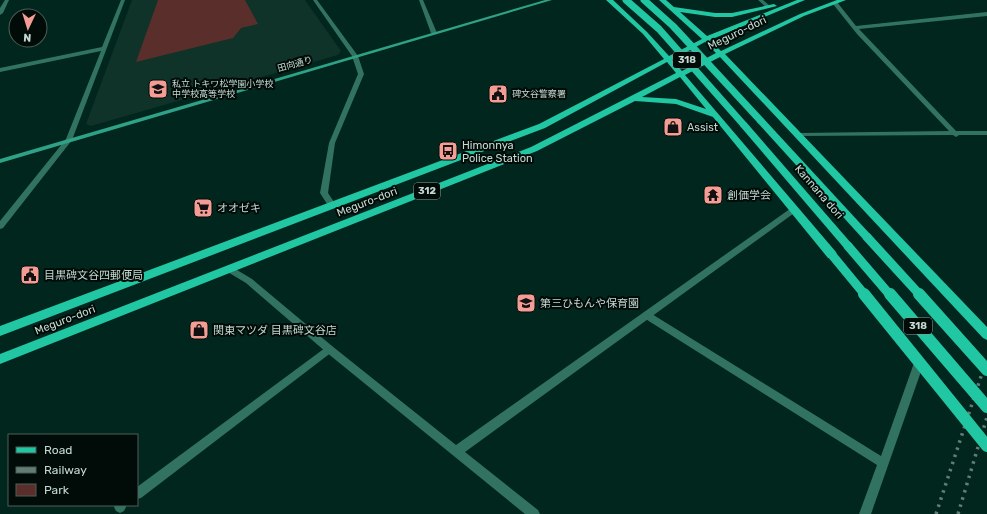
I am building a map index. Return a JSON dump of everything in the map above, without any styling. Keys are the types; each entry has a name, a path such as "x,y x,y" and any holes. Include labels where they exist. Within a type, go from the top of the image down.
{"main road":[{"path":"609,0 645,33 669,60 832,255 987,446"},
{"name":"Kannana dori","path":"626,0 659,29 987,407"},
{"name":"Kannana dori","path":"644,0 678,31 987,370"},
{"path":"662,0 674,9 706,39 799,135 987,335"},
{"name":"Meguro-dori","path":"0,331 542,126 669,60 706,39 802,0"},
{"name":"Meguro-dori","path":"0,359 534,149 720,54 802,15 839,1"},
{"path":"674,9 715,15 732,15 789,4"},
{"path":"634,99 676,101 696,107 716,117"}],"street":[{"path":"0,13 7,0"},
{"path":"0,226 69,140 123,0"},
{"path":"315,0 355,56 362,74 332,143 324,193 332,205"},
{"path":"421,0 434,33"},
{"name":"田向通り","path":"0,161 550,0"},
{"path":"760,0 769,7"},
{"path":"839,1 856,28 956,135"},
{"path":"856,28 987,14"},
{"path":"0,70 105,48"},
{"path":"799,135 956,135 987,133"},
{"path":"457,451 794,209"},
{"path":"229,269 249,281 329,349 534,514"},
{"path":"647,315 883,463"},
{"path":"138,493 329,349"},
{"path":"865,514 919,364"}],"shaded area":[{"name":"私立 トキワ松学園小学校 中学校高等学校","path":"132,0 305,0 341,51 338,55 91,126 86,124"}],"green space":[{"path":"158,0 245,0 258,24 241,28 233,38 136,62"}],"railway":[{"path":"936,514 987,358"},
{"path":"958,514 987,417"}],"place":[{"name":"私立 トキワ松学園小学校 中学校高等学校","path":"158,89"},
{"name":"碑文谷警察署","path":"498,94"},
{"name":"Assist","path":"673,127"},
{"name":"Himonnya Police Station","path":"448,151"},
{"name":"創価学会","path":"713,195"},
{"name":"オオゼキ","path":"203,208"},
{"name":"目黒碑文谷四郵便局","path":"30,275"},
{"name":"第三ひもんや保育園","path":"526,303"},
{"name":"関東マツダ 目黒碑文谷店","path":"199,330"}]}
